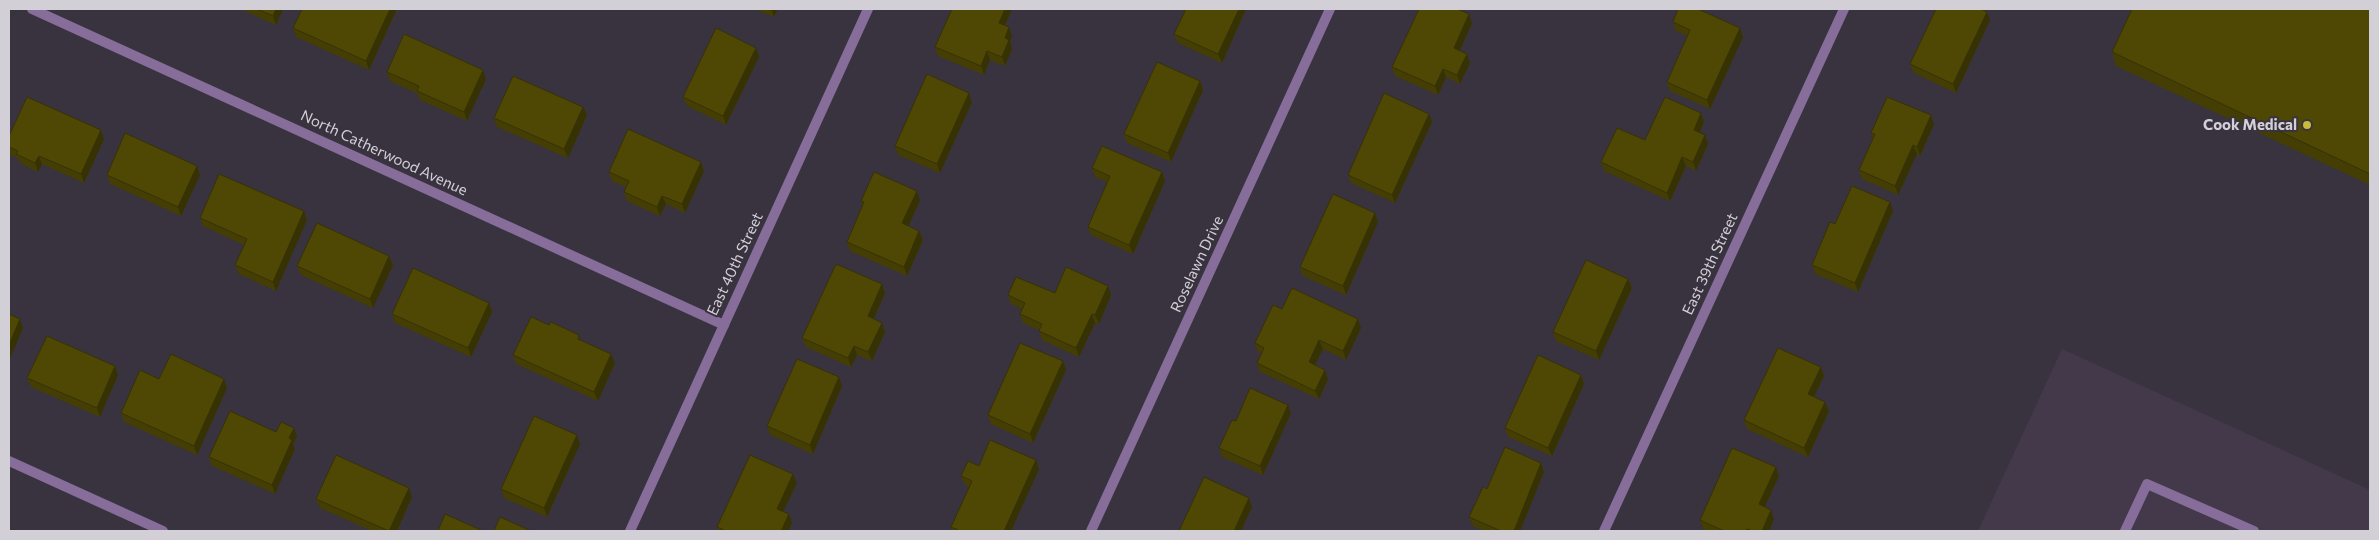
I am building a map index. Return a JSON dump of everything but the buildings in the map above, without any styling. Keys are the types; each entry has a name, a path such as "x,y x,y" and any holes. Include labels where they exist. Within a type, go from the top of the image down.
{"street":[{"name":"North Catherwood Avenue","path":"32,9 724,325"},
{"name":"East 40th Street","path":"630,531 868,9"},
{"name":"Roselawn Drive","path":"1091,531 1330,9"},
{"name":"East 39th Street","path":"1604,531 1844,9"},
{"path":"9,461 163,531"},
{"path":"2125,531 2147,484 2254,531"}],"shaded area":[{"path":"2062,349 2370,490 2370,531 1978,531"}],"place":[{"name":"Cook Medical","path":"2307,125"}]}
